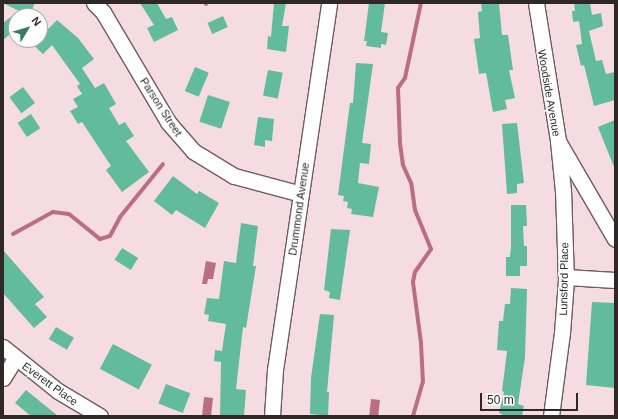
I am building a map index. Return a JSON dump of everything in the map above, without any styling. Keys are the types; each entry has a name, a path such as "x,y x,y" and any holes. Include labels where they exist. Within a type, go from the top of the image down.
{"street":[{"name":"Parson Street","path":"94,3 103,12 168,122 193,151 234,176 301,194"},
{"name":"Drummond Avenue","path":"272,416 275,370 329,3"},
{"name":"Woodside Avenue","path":"536,3 558,141 615,240"},
{"name":"Lunsford Place","path":"551,416 562,333 566,277 564,192 558,141"},
{"path":"566,277 615,280"},
{"name":"Everett Place","path":"3,347 15,359 58,391 100,416"},
{"path":"3,378 15,359"}],"shaded area":[{"path":"206,261 216,263 213,279 208,279 207,284 202,284"},
{"path":"204,397 213,398 211,416 202,416"},
{"path":"371,399 380,400 378,416 369,416"}],"building":[{"path":"3,3 35,3 33,8 13,8"},
{"path":"140,3 157,3 166,19 172,17 178,30 154,42 147,28 154,25"},
{"path":"274,3 286,3 282,26 289,26 286,52 267,49 268,36 271,37"},
{"path":"369,3 385,3 381,32 388,33 386,45 381,44 381,48 366,46 367,41 364,41"},
{"path":"481,3 499,3 502,35 508,35 513,70 509,70 515,98 505,100 507,109 493,112 486,73 479,74 474,39 480,38 478,12 482,11"},
{"path":"574,3 590,3 592,15 601,13 603,26 589,31 596,61 602,60 606,74 615,72 615,100 594,106 584,65 581,66 576,45 582,44 579,21 573,22 572,11 575,11"},
{"path":"223,16 228,27 212,34 207,23"},
{"path":"8,19 8,36 3,40 3,23"},
{"path":"57,20 78,38 94,59 82,68 95,88 104,83 116,104 109,108 119,125 125,122 134,136 126,141 149,172 122,192 106,170 111,166 82,122 78,124 70,111 78,107 73,99 82,94 77,86 80,84 52,45 43,54 37,48 48,48 48,29"},
{"path":"356,63 373,64 362,143 371,144 369,164 360,163 358,183 379,187 373,217 351,214 352,209 347,208 348,202 343,201 344,196 338,195 350,103 353,103"},
{"path":"195,67 209,73 199,97 185,91"},
{"path":"268,70 283,73 278,98 263,96"},
{"path":"23,87 35,103 21,113 9,97"},
{"path":"208,95 230,102 221,129 199,122"},
{"path":"31,114 40,128 27,137 18,123"},
{"path":"258,117 274,119 272,141 265,140 265,147 254,145"},
{"path":"615,120 615,167 614,167 598,127"},
{"path":"517,123 524,183 517,184 517,193 507,194 502,124"},
{"path":"173,176 197,194 199,191 219,203 205,228 176,210 172,215 154,201"},
{"path":"511,205 526,205 527,226 523,226 524,246 527,246 527,266 520,266 520,276 506,276 506,257 510,257 511,246"},
{"path":"241,223 258,226 253,266 256,266 246,328 243,327 236,389 246,390 244,416 220,416 221,362 214,361 215,350 222,351 226,324 208,321 209,315 204,314 207,298 219,299 224,261 236,263"},
{"path":"331,229 350,230 340,300 329,298 330,292 324,290"},
{"path":"122,248 138,258 131,270 115,260"},
{"path":"3,250 44,297 35,304 47,317 34,328 3,293"},
{"path":"511,288 527,289 525,357 518,404 524,406 522,416 502,416 502,414 499,413 504,392 502,391 507,351 497,350 499,321 503,321 505,304 510,304"},
{"path":"592,302 615,303 615,388 586,385"},
{"path":"320,314 334,315 327,392 329,392 328,416 310,414 311,378"},
{"path":"56,327 74,338 67,350 49,339"},
{"path":"113,344 152,365 139,389 100,369"},
{"path":"166,384 190,393 183,413 158,404"},
{"path":"26,390 58,416 31,416 15,403"}],"waterway":[{"path":"413,416 423,382 421,343 413,282 415,272 431,249 415,210 411,183 403,165 400,143 398,88 405,78 421,3"},
{"path":"13,234 53,212 69,214 100,239 110,236 120,217 163,164"}]}
